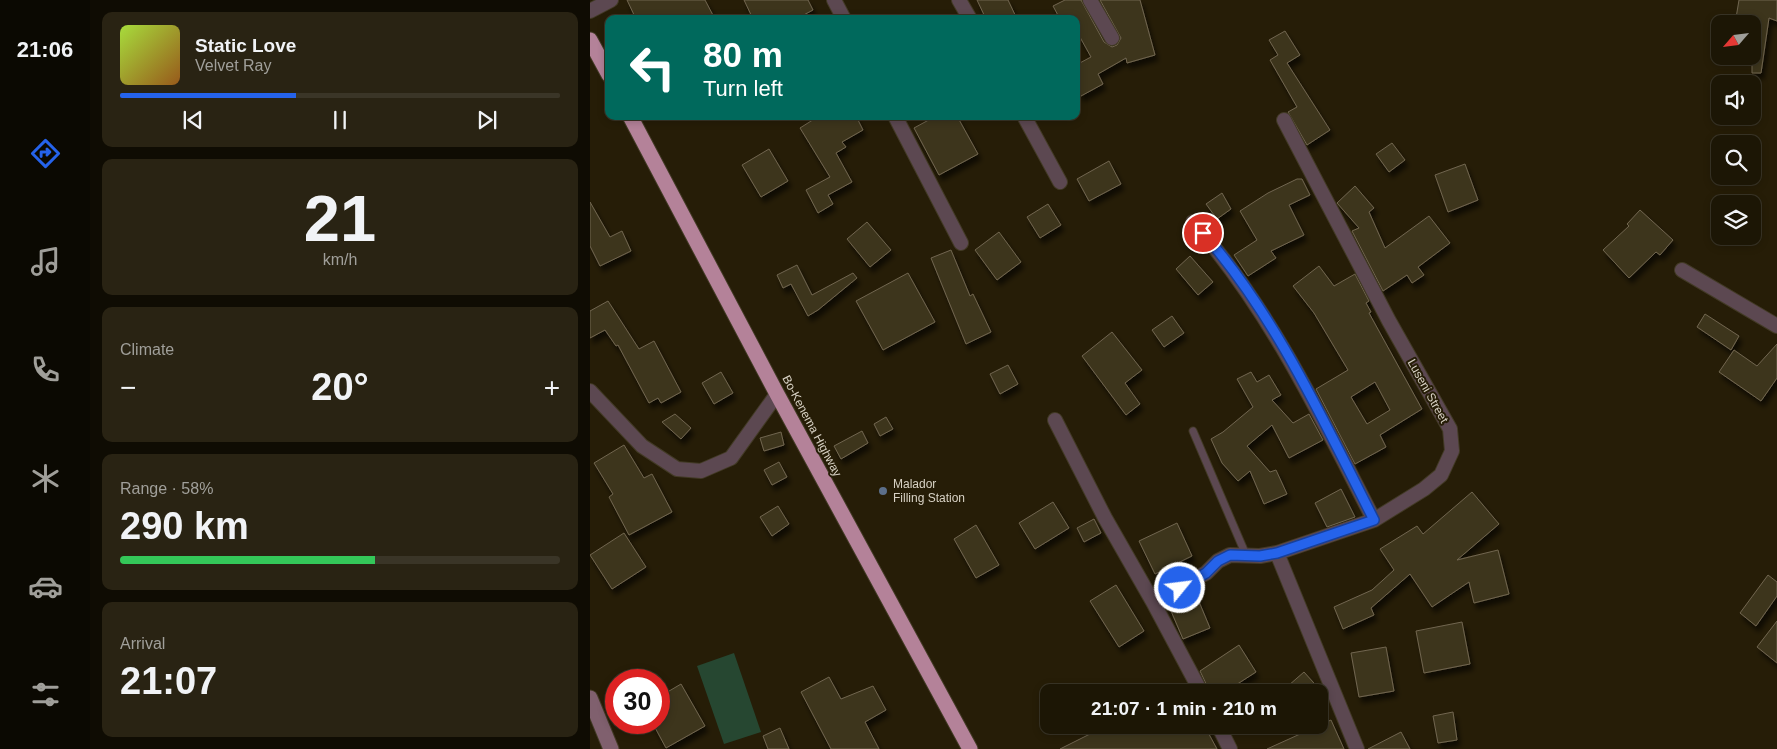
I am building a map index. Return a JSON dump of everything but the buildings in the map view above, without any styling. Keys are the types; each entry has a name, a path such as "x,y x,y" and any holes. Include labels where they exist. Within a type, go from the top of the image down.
{"highway":[{"path":"590,40 605,68"},
{"name":"Bo-Kenema Highway","path":"632,120 777,394 970,749"}],"street":[{"path":"590,11 611,0"},
{"path":"834,0 842,15"},
{"path":"959,0 968,15"},
{"path":"1090,0 1112,38"},
{"path":"897,120 961,243"},
{"path":"1026,120 1060,182"},
{"name":"Luseni Street","path":"1153,602 1206,573 1218,561 1230,555 1260,556 1277,553 1374,520 1424,489 1441,475 1452,451 1450,429 1380,304 1284,120"},
{"path":"1193,222 1224,256 1272,330 1314,403 1374,520"},
{"path":"1682,270 1777,326"},
{"path":"590,391 642,446 677,469 701,471 731,458 777,394"},
{"path":"1055,420 1105,518 1197,684"},
{"path":"1277,553 1356,749"},
{"path":"590,698 612,749"},
{"path":"1222,734 1230,749"}],"lane":[{"path":"1194,431 1246,555"}],"green space":[{"path":"734,653 761,732 724,744 697,666"}],"place":[{"name":"Malador Filling Station","path":"883,491"}],"route":[{"path":"1180,588 1206,573 1218,561 1230,555 1260,556 1277,553 1374,520 1314,403 1272,330 1224,256 1203,233"}]}
